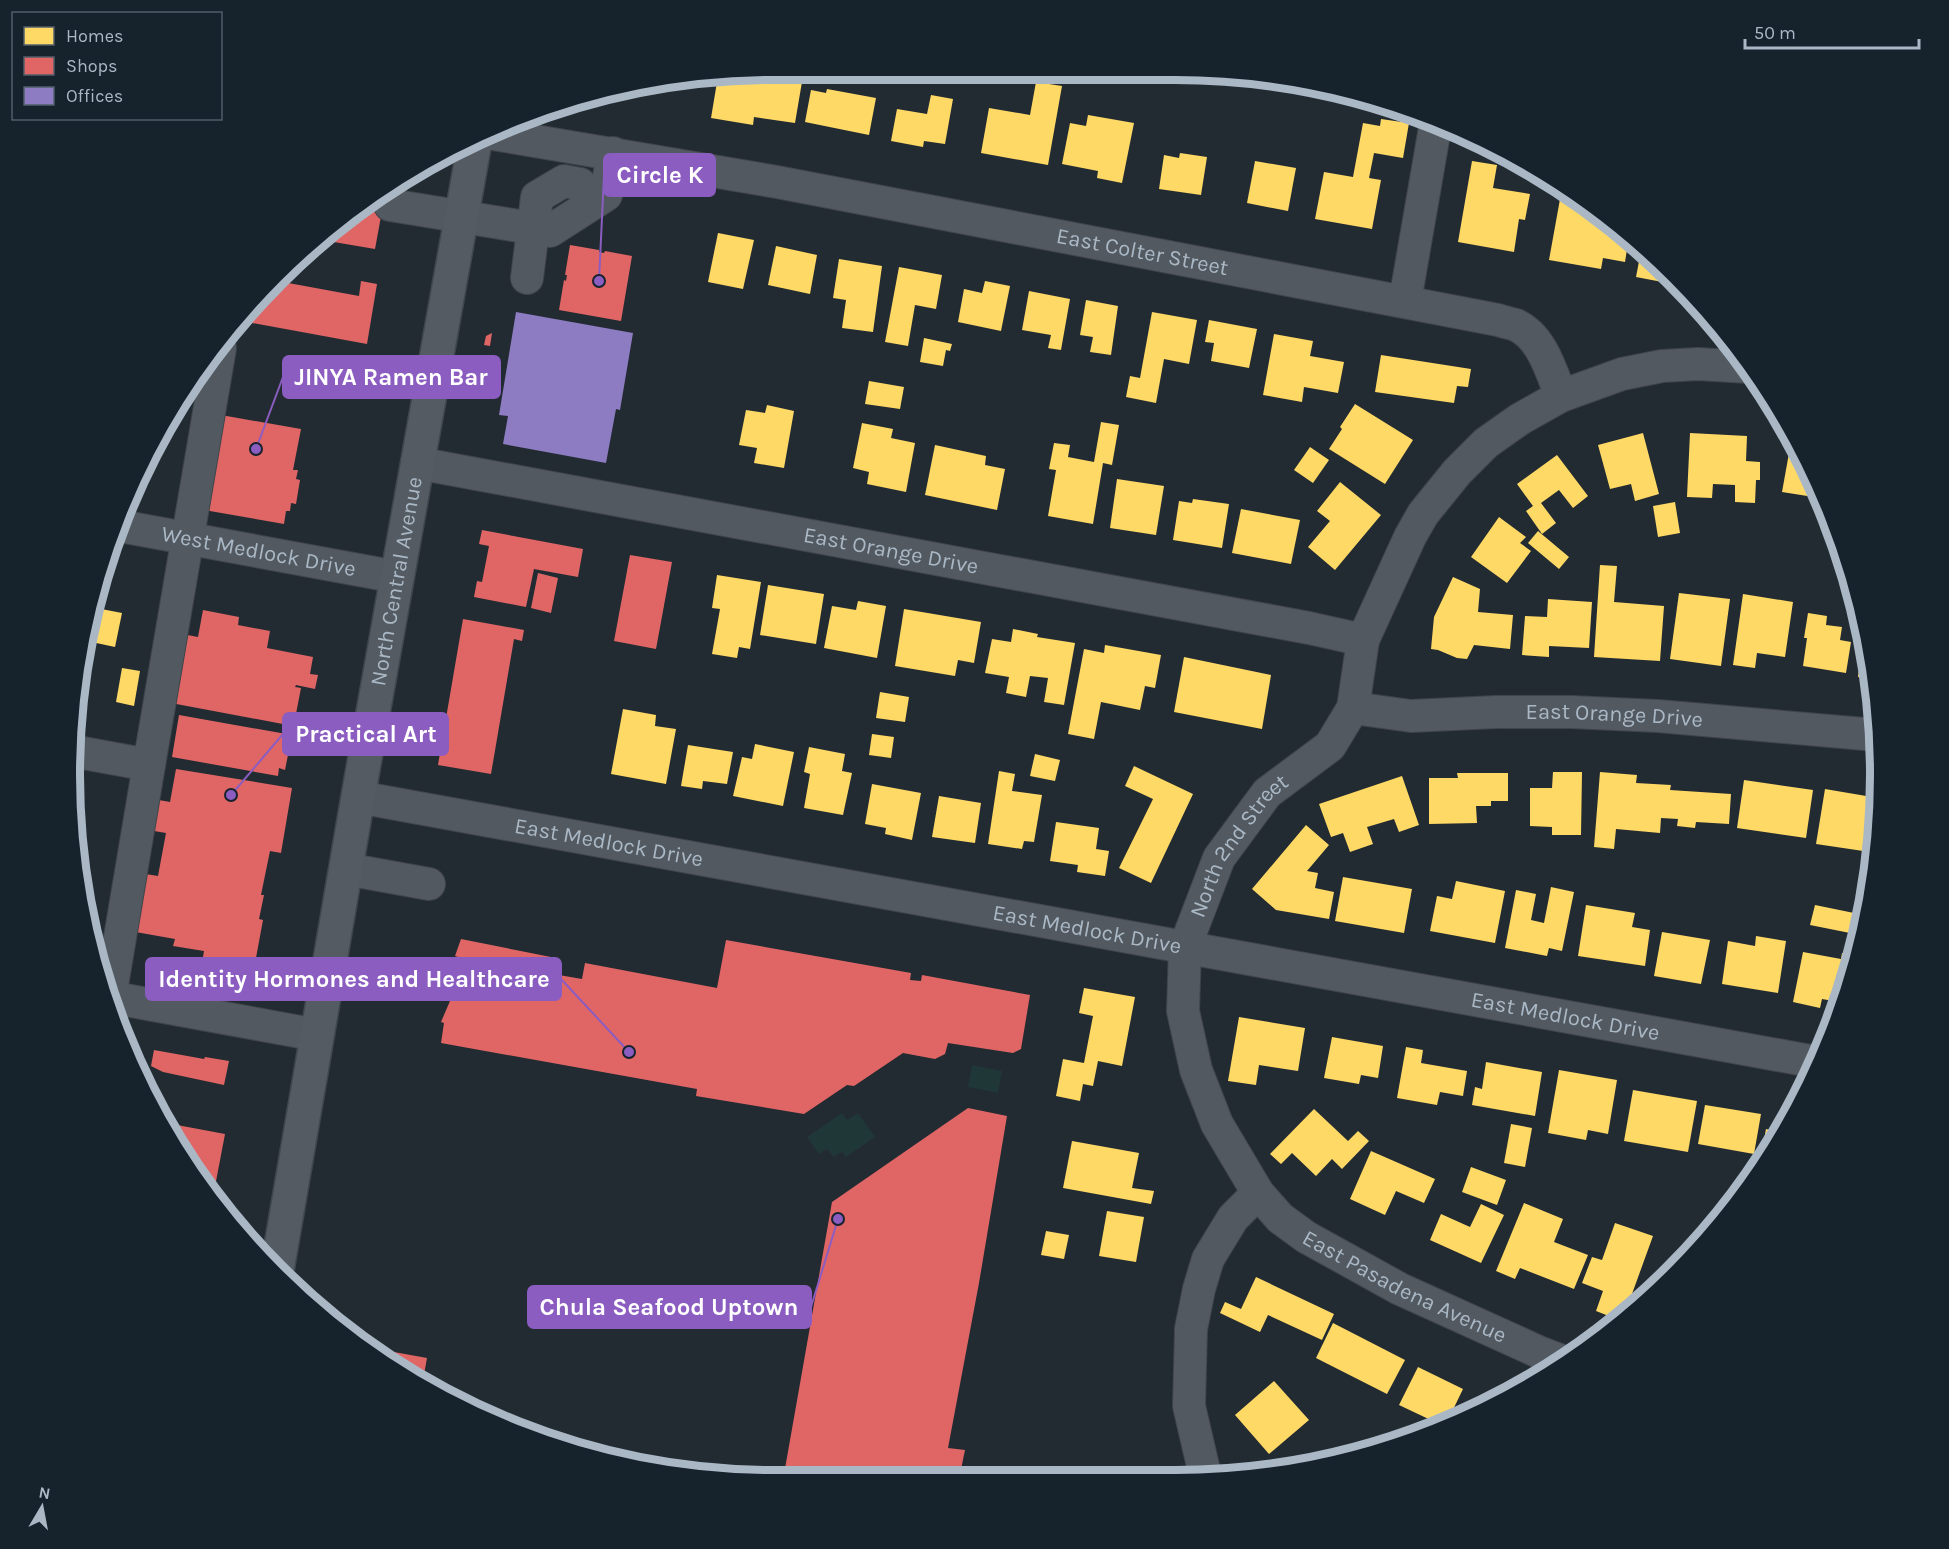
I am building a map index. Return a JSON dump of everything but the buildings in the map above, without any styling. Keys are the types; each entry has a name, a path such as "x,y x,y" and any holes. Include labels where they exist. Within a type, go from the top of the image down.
{"main road":[{"name":"North Central Avenue","path":"278,1261 358,797 474,148"}],"street":[{"path":"1405,301 1436,130"},
{"name":"East Colter Street","path":"502,135 777,182 1405,301 1516,325 1528,333 1540,346 1561,396"},
{"path":"390,206 550,231 606,195 613,153"},
{"path":"527,278 534,229"},
{"path":"112,985 218,358"},
{"path":"1561,396 1622,374 1662,366 1698,364 1737,367"},
{"name":"North 2nd Street","path":"1258,1193 1217,1124 1196,1070 1183,1011 1185,947 1219,858 1267,793 1330,746 1353,708 1363,640 1410,537 1423,514 1444,487 1486,443 1520,419 1561,396"},
{"name":"East Orange Drive","path":"417,463 1297,625 1363,640"},
{"name":"West Medlock Drive","path":"125,527 398,577"},
{"name":"East Orange Drive","path":"1353,708 1411,716 1528,712 1658,716 1868,734"},
{"path":"80,753 149,765"},
{"name":"East Medlock Drive","path":"358,797 1808,1060"},
{"path":"346,869 429,884"},
{"path":"116,998 317,1035"},
{"path":"1204,1469 1189,1406 1191,1329 1208,1259 1233,1218 1258,1193"},
{"name":"East Pasadena Avenue","path":"1258,1193 1280,1218 1327,1249 1400,1289 1553,1357"}],"green space":[{"path":"972,1065 1002,1071 998,1093 968,1087"},
{"path":"842,1113 847,1120 858,1113 875,1137 846,1157 842,1152 834,1157 827,1149 819,1154 807,1137"}],"place":[{"name":"Circle K","path":"599,281"},
{"name":"JINYA Ramen Bar","path":"256,449"},
{"name":"Practical Art","path":"231,795"},
{"name":"Identity Hormones and Healthcare","path":"629,1052"},
{"name":"Chula Seafood Uptown","path":"838,1219"}]}
